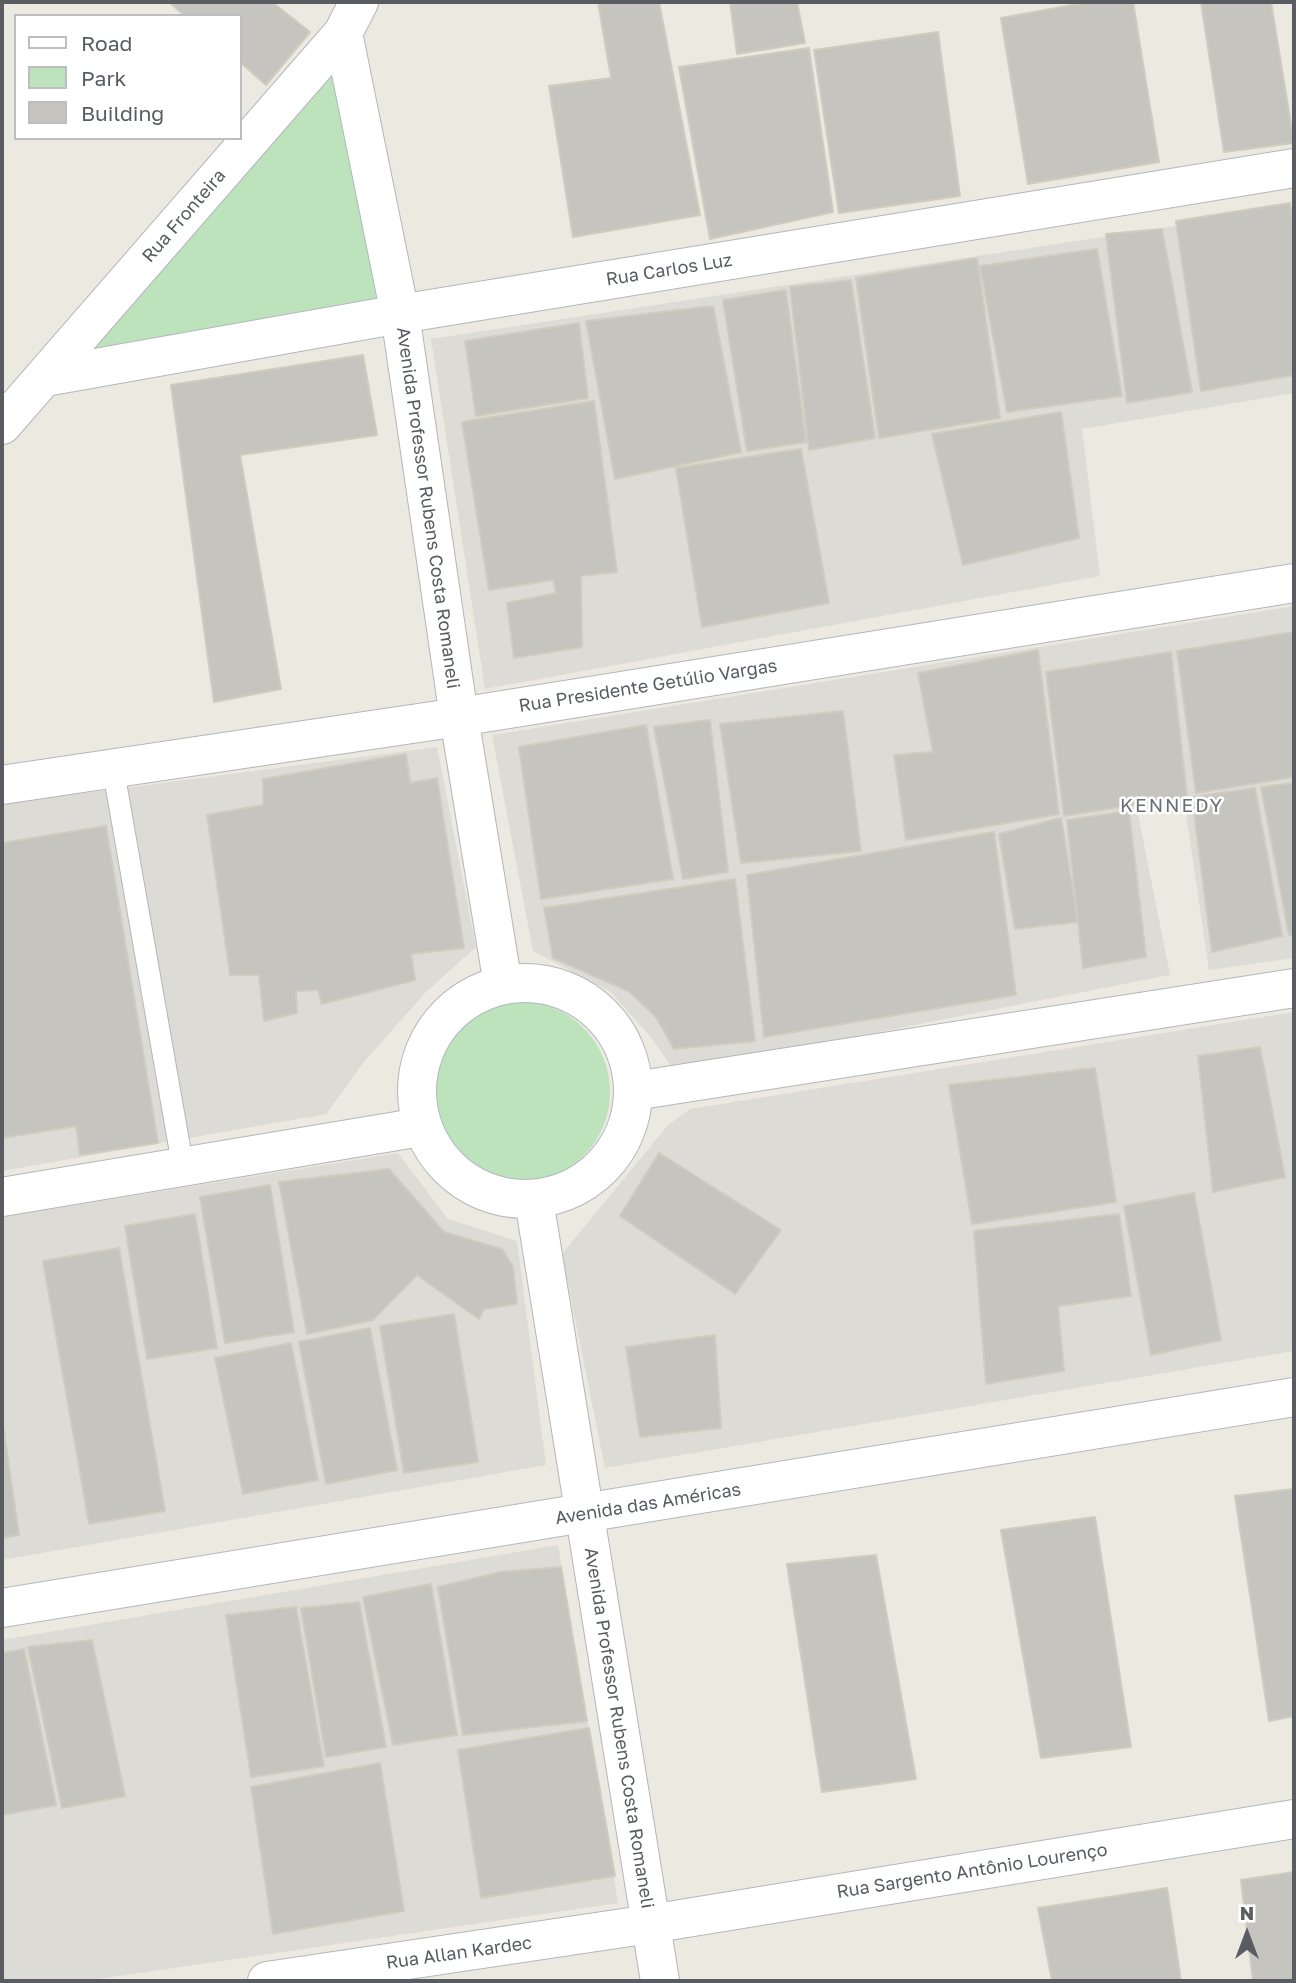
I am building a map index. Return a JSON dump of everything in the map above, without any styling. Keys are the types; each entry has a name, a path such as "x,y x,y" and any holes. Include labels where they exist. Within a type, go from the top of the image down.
{"street":[{"name":"Avenida Professor Rubens Costa Romaneli","path":"351,17 400,314 459,717 503,985"},
{"name":"Rua Fronteira","path":"2,425 351,17"},
{"name":"Rua Carlos Luz","path":"45,377 400,314 1294,168"},
{"name":"Rua Presidente Getúlio Vargas","path":"2,785 459,717 1294,583"},
{"path":"535,983 566,990 594,1007 615,1031 629,1059 634,1091 625,1133 615,1152 594,1176 565,1192 534,1200 498,1197 465,1183 438,1159 421,1127 415,1091 421,1055 440,1023 449,1014 468,998 503,985 535,983"},
{"path":"634,1091 1294,988"},
{"path":"2,1197 421,1127"},
{"name":"Avenida Professor Rubens Costa Romaneli","path":"534,1200 660,1981"},
{"name":"Avenida das Américas","path":"2,1608 1294,1397"},
{"name":"Rua Sargento Antônio Lourenço","path":"650,1924 1294,1819"},
{"name":"Rua Allan Kardec","path":"267,1981 650,1924"}],"lane":[{"path":"113,768 183,1167"}],"shaded area":[{"path":"1294,208 1294,393 1082,429 1100,576 485,689 431,339"},
{"path":"1294,606 1294,958 1209,970 1185,807 1137,809 1170,975 675,1072 653,1040 611,992 533,951 492,735"},
{"path":"437,747 476,947 426,992 363,1063 326,1114 2,1171 2,804"},
{"path":"1294,1012 1294,1351 605,1468 562,1254 668,1125 690,1109"},
{"path":"398,1153 448,1219 517,1241 546,1465 2,1560 2,1217"},
{"path":"558,1545 618,1903 85,1981 2,1981 2,1640"}],"green space":[{"path":"343,33 400,314 45,377"},
{"path":"519,1001 554,1008 570,1016 583,1028 595,1041 603,1057 610,1092 603,1127 595,1143 583,1156 570,1168 554,1176 519,1183 484,1176 468,1168 455,1156 443,1143 435,1127 428,1092 435,1057 443,1041 455,1028 468,1016 484,1008"}],"building":[{"path":"169,2 272,2 310,32 266,85 242,64 242,14 183,14"},
{"path":"598,2 659,2 700,215 573,237 549,86 611,78"},
{"path":"730,2 797,2 805,43 737,54"},
{"path":"1089,2 1133,2 1159,162 1028,184 1001,18"},
{"path":"1201,2 1271,2 1294,143 1224,152"},
{"path":"938,32 960,196 839,213 814,50"},
{"path":"809,48 833,212 710,239 679,67"},
{"path":"1290,203 1294,233 1294,375 1201,391 1176,221"},
{"path":"1162,229 1192,392 1127,403 1106,234"},
{"path":"1097,249 1122,396 1007,412 980,266"},
{"path":"977,258 1000,418 879,438 856,278"},
{"path":"851,280 875,438 809,450 790,287"},
{"path":"786,290 806,442 747,451 723,300"},
{"path":"713,306 741,452 615,479 586,321"},
{"path":"579,323 588,398 476,416 465,341"},
{"path":"363,355 377,435 240,455 281,689 214,702 171,385"},
{"path":"594,401 617,572 581,576 582,647 514,658 507,603 556,593 553,580 489,590 462,422"},
{"path":"1061,412 1079,538 963,565 932,434"},
{"path":"801,449 829,603 702,627 676,468"},
{"path":"1294,632 1294,777 1196,793 1177,651"},
{"path":"1038,650 1059,814 906,840 894,755 933,752 918,673"},
{"path":"1171,652 1187,796 1064,816 1046,672"},
{"path":"843,711 861,851 741,863 720,724"},
{"path":"710,720 728,872 683,879 654,727"},
{"path":"646,725 673,879 541,899 519,747"},
{"path":"406,754 410,783 437,778 464,948 411,954 415,980 322,1004 318,990 296,991 297,1013 264,1021 259,975 230,975 207,815 263,805 263,779"},
{"path":"1294,783 1294,934 1289,935 1261,787"},
{"path":"1255,788 1282,936 1212,952 1192,797"},
{"path":"1129,811 1146,957 1083,968 1067,820"},
{"path":"1061,818 1078,922 1015,929 999,834"},
{"path":"106,826 158,1143 80,1155 76,1126 2,1138 2,843"},
{"path":"994,832 1016,995 764,1037 747,875"},
{"path":"735,879 755,1041 674,1049 656,1017 630,992 553,958 544,908"},
{"path":"1260,1047 1285,1177 1213,1192 1198,1056"},
{"path":"1095,1068 1116,1202 972,1224 949,1085"},
{"path":"659,1153 781,1230 735,1294 620,1216"},
{"path":"389,1169 444,1232 502,1249 513,1267 517,1304 484,1309 479,1319 417,1275 373,1320 307,1334 279,1182"},
{"path":"270,1185 294,1332 225,1343 200,1197"},
{"path":"1194,1193 1221,1340 1151,1355 1124,1206"},
{"path":"195,1214 217,1348 147,1359 125,1226"},
{"path":"1119,1214 1131,1296 1058,1306 1064,1371 986,1384 974,1231"},
{"path":"119,1248 165,1511 89,1524 43,1261"},
{"path":"454,1314 478,1462 404,1473 380,1326"},
{"path":"370,1328 397,1470 326,1484 299,1342"},
{"path":"715,1335 721,1428 640,1437 626,1347"},
{"path":"291,1343 318,1480 243,1494 215,1358"},
{"path":"2,1418 19,1535 2,1538"},
{"path":"1294,1489 1294,1716 1269,1721 1235,1496"},
{"path":"1095,1517 1131,1747 1041,1758 1001,1530"},
{"path":"876,1555 916,1779 822,1792 787,1564"},
{"path":"561,1567 587,1721 463,1735 438,1587 500,1572"},
{"path":"431,1584 457,1735 393,1745 363,1597"},
{"path":"359,1602 386,1747 326,1757 301,1608"},
{"path":"296,1607 324,1766 251,1777 226,1615"},
{"path":"92,1640 125,1796 62,1808 28,1647"},
{"path":"24,1649 56,1805 2,1815 2,1653"},
{"path":"589,1728 615,1876 481,1898 458,1750"},
{"path":"380,1763 404,1911 273,1934 251,1787"},
{"path":"1294,1872 1294,1981 1253,1981 1241,1880"},
{"path":"1167,1888 1181,1981 1052,1981 1038,1908"}],"district":[{"name":"KENNEDY","path":"1172,806"}]}
